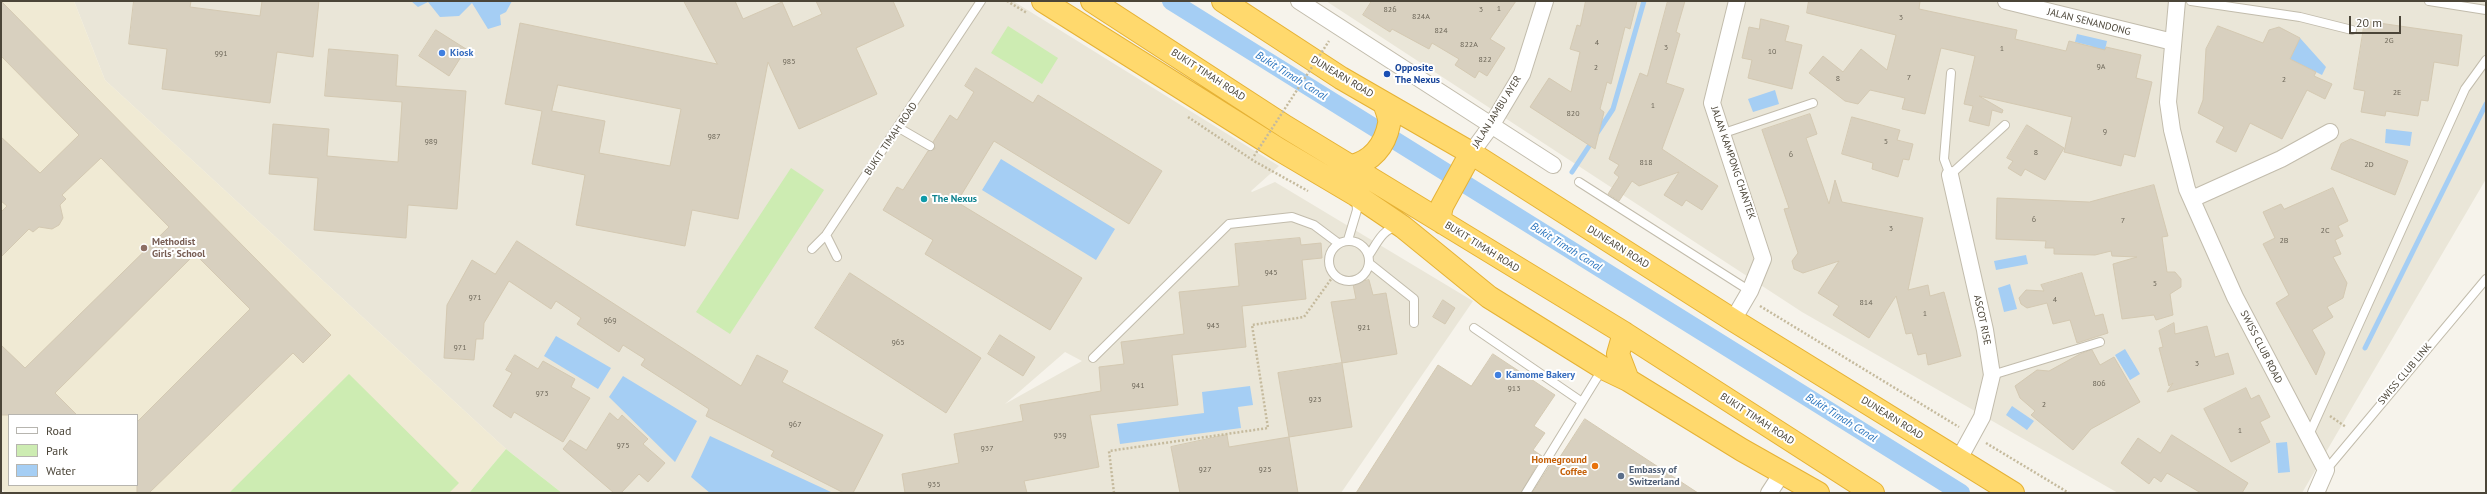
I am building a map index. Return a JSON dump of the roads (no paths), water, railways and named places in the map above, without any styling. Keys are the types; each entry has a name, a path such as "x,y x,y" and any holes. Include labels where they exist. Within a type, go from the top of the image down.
{"highway":[{"path":"1043,1 1267,142 1356,195 1404,227 1489,297 1603,368 1628,380 1782,473 1818,493"},
{"name":"BUKIT TIMAH ROAD","path":"1092,1 1351,166 1624,333 1873,493"},
{"name":"DUNEARN ROAD","path":"1222,1 1324,67 1471,153 1733,320 2013,493"},
{"path":"1351,166 1362,164 1378,151 1389,124 1384,103"},
{"path":"1443,223 1440,215 1442,206 1471,153"},
{"path":"1624,333 1618,354 1628,380"}],"street":[{"path":"1300,1 1553,165"},
{"name":"JALAN JAMBU AYER","path":"1471,153 1491,126 1522,74 1545,1"},
{"name":"JALAN KAMPONG CHANTEK","path":"1733,320 1750,291 1763,259 1724,133 1712,103 1713,93 1737,1"},
{"name":"JALAN SENANDONG","path":"2006,1 2172,42"},
{"name":"SWISS CLUB ROAD","path":"2177,1 2172,42 2168,102 2172,130 2192,199 2235,298 2326,470"},
{"path":"2192,199 2281,159 2330,132"},
{"name":"ASCOT RISE","path":"1950,175 1984,330 1992,375 1982,417 1959,459"},
{"path":"2316,493 2326,470"},
{"path":"1769,493 1782,473"}],"lane":[{"name":"BUKIT TIMAH ROAD","path":"812,249 826,235 899,128 981,1"},
{"path":"2191,1 2293,16 2352,30"},
{"path":"2429,1 2486,10"},
{"path":"2308,438 2465,89 2486,60"},
{"path":"1951,73 1944,159 1950,175 2005,125"},
{"path":"1724,133 1813,103"},
{"path":"899,128 930,146"},
{"path":"1579,182 1750,291"},
{"path":"1348,240 1357,210 1356,195"},
{"path":"1093,358 1229,224 1292,218 1314,225 1338,242"},
{"path":"1369,255 1386,231 1391,227 1404,227"},
{"path":"826,235 837,257"},
{"path":"1348,240 1357,242 1365,247 1369,255 1370,264 1366,273 1359,279 1350,281 1341,280 1334,275 1329,266 1329,257 1331,249 1338,242 1348,240"},
{"path":"1370,264 1414,299 1414,323"},
{"name":"SWISS CLUB LINK","path":"2326,470 2486,279"},
{"path":"1474,328 1582,402"},
{"path":"1992,375 2100,342"},
{"path":"1526,493 1603,368"}],"water":[{"path":"411,1 512,1 506,12 500,15 501,25 488,29 472,3 459,16 440,17 428,2 418,7"},
{"path":"2077,34 2107,41 2104,54 2091,46 2075,42"},
{"path":"2300,38 2326,67 2322,75 2290,59"},
{"path":"1775,90 1779,104 1753,112 1748,99"},
{"path":"2386,129 2412,132 2410,146 2385,143"},
{"path":"1001,159 1115,229 1096,260 982,190"},
{"path":"2026,255 2028,264 1996,270 1994,261"},
{"path":"2010,284 2017,309 2004,312 1998,288"},
{"path":"556,336 611,368 598,389 544,356"},
{"path":"2125,349 2140,374 2130,380 2115,355"},
{"path":"623,376 697,421 675,462 609,397"},
{"path":"1250,386 1253,405 1238,407 1241,428 1120,444 1117,424 1204,413 1202,392"},
{"path":"2012,406 2034,421 2027,430 2006,415"},
{"path":"710,436 831,493 710,493 691,477"},
{"path":"2287,442 2290,472 2278,473 2276,443"}],"waterway":[{"name":"Bukit Timah Canal","path":"1171,1 1961,493"},
{"path":"1597,133 1613,109 1644,1"},
{"path":"2365,348 2486,104"},
{"path":"1572,172 1593,140"}],"place":[{"name":"Kiosk","path":"442,53"},
{"name":"Opposite The Nexus","path":"1387,74"},
{"name":"The Nexus","path":"924,199"},
{"name":"Methodist Girls' School","path":"144,248"},
{"name":"Kamome Bakery","path":"1498,375"},
{"name":"Homeground Coffee","path":"1595,466"},
{"name":"Embassy of Switzerland","path":"1621,476"}]}
